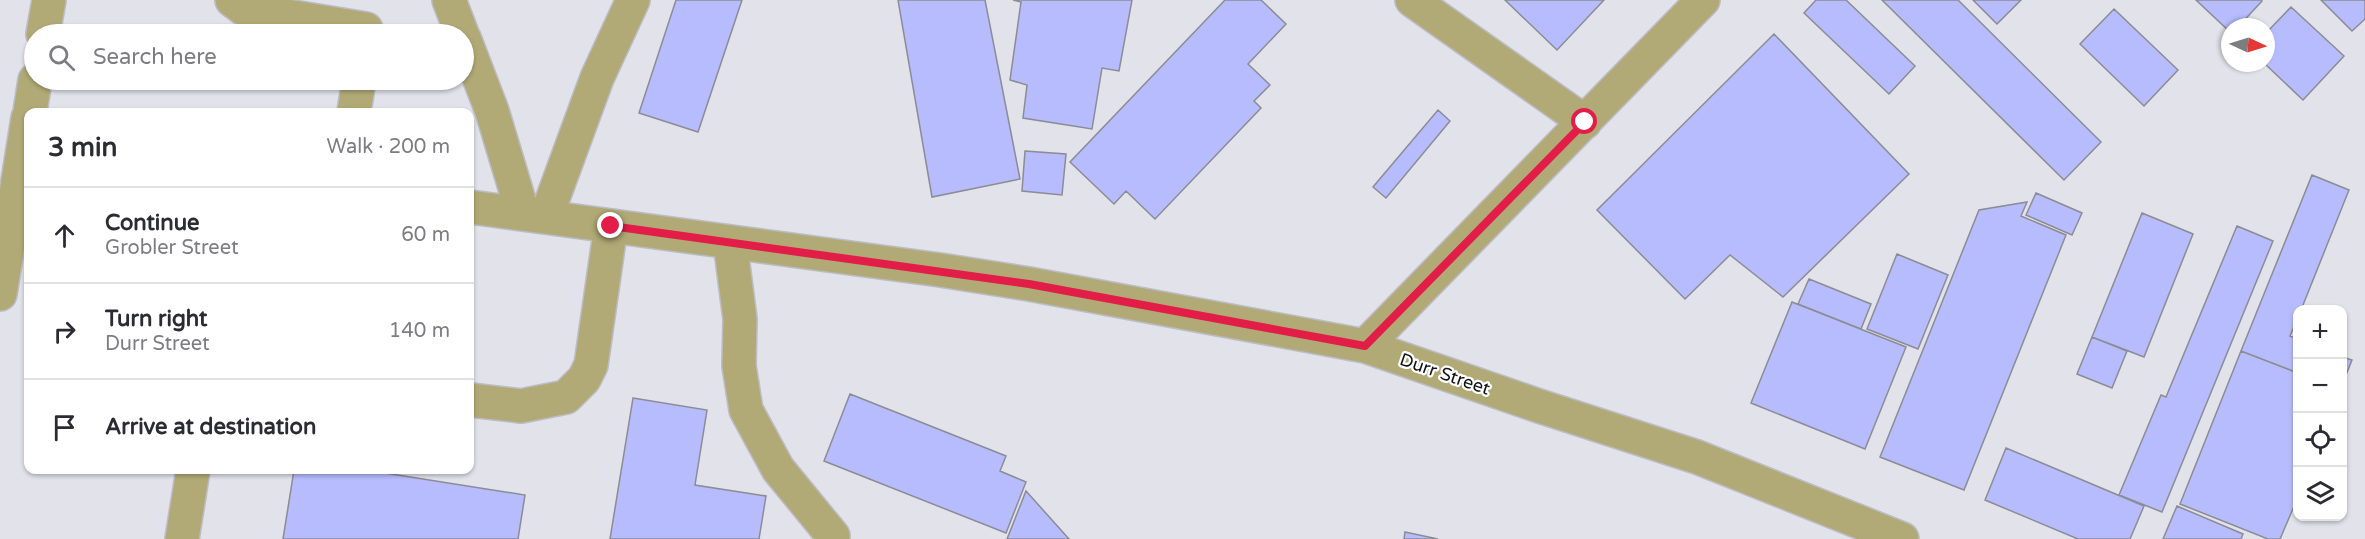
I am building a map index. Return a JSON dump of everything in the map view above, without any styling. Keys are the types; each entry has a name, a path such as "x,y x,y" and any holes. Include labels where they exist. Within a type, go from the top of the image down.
{"street":[{"path":"45,24 49,0"},
{"path":"232,0 244,9 367,21"},
{"path":"449,0 458,24"},
{"path":"534,215 633,0"},
{"path":"1412,0 1585,122"},
{"path":"1365,346 1703,0"},
{"path":"474,64 534,215"},
{"path":"28,108 32,90"},
{"path":"355,108 357,90"},
{"path":"0,294 22,130"},
{"name":"Durr Street","path":"474,208 1029,284 1365,346 1697,457 1902,539"},
{"path":"474,400 521,406 567,397 584,380 591,365 611,226"},
{"path":"730,242 740,319 739,366 746,410 778,468 833,536"},
{"path":"182,539 192,474"}],"building":[{"path":"676,0 742,0 698,132 639,113"},
{"path":"898,0 985,0 1020,179 932,197"},
{"path":"1013,0 1132,0 1119,71 1102,68 1092,129 1023,118 1027,85 1010,80 1021,2"},
{"path":"1225,0 1261,0 1286,24 1248,64 1270,85 1254,101 1261,108 1155,219 1126,191 1114,204 1070,162"},
{"path":"1505,0 1604,0 1557,50"},
{"path":"1816,0 1846,0 1915,66 1889,94 1804,13"},
{"path":"1882,0 1958,0 2101,142 2064,180"},
{"path":"1973,0 2021,0 1997,24"},
{"path":"2196,0 2262,1 2246,18 2221,18 2221,24"},
{"path":"2321,0 2365,0 2365,19 2352,31"},
{"path":"2291,7 2344,56 2303,100 2273,72 2275,24"},
{"path":"2114,9 2178,70 2144,106 2080,44"},
{"path":"1774,34 1909,174 1783,297 1730,255 1685,299 1597,210"},
{"path":"1438,110 1450,121 1386,198 1373,187"},
{"path":"1025,151 1066,154 1062,195 1022,191"},
{"path":"2312,175 2349,190 2303,305 2293,305 2293,329 2290,336 2293,337 2293,371 2241,351"},
{"path":"2036,193 2082,213 2072,235 2026,215"},
{"path":"2027,202 2021,216 2066,235 1964,490 1880,457 1979,210"},
{"path":"2142,213 2193,234 2144,357 2092,337"},
{"path":"2237,226 2273,241 2162,512 2119,495 2161,395 2166,397"},
{"path":"1897,254 1948,275 1918,349 1867,329"},
{"path":"1809,279 1871,304 1861,329 1798,304"},
{"path":"1792,302 1906,347 1865,449 1751,403"},
{"path":"2092,337 2127,351 2112,388 2077,374"},
{"path":"2241,351 2293,371 2293,509 2280,539 2268,539 2180,504"},
{"path":"2347,358 2352,360 2347,372"},
{"path":"850,394 1006,456 1000,471 1026,482 1006,533 824,461"},
{"path":"633,398 707,410 695,485 766,496 759,539 610,539"},
{"path":"2006,448 2144,506 2130,539 2078,539 1985,500"},
{"path":"293,474 391,474 525,495 518,539 283,539"},
{"path":"1026,491 1069,539 1007,539"},
{"path":"2177,506 2243,534 2241,539 2163,539"},
{"path":"1405,532 1438,539 1404,539"}],"route":[{"path":"611,226 1029,284 1365,346 1585,122"}]}
